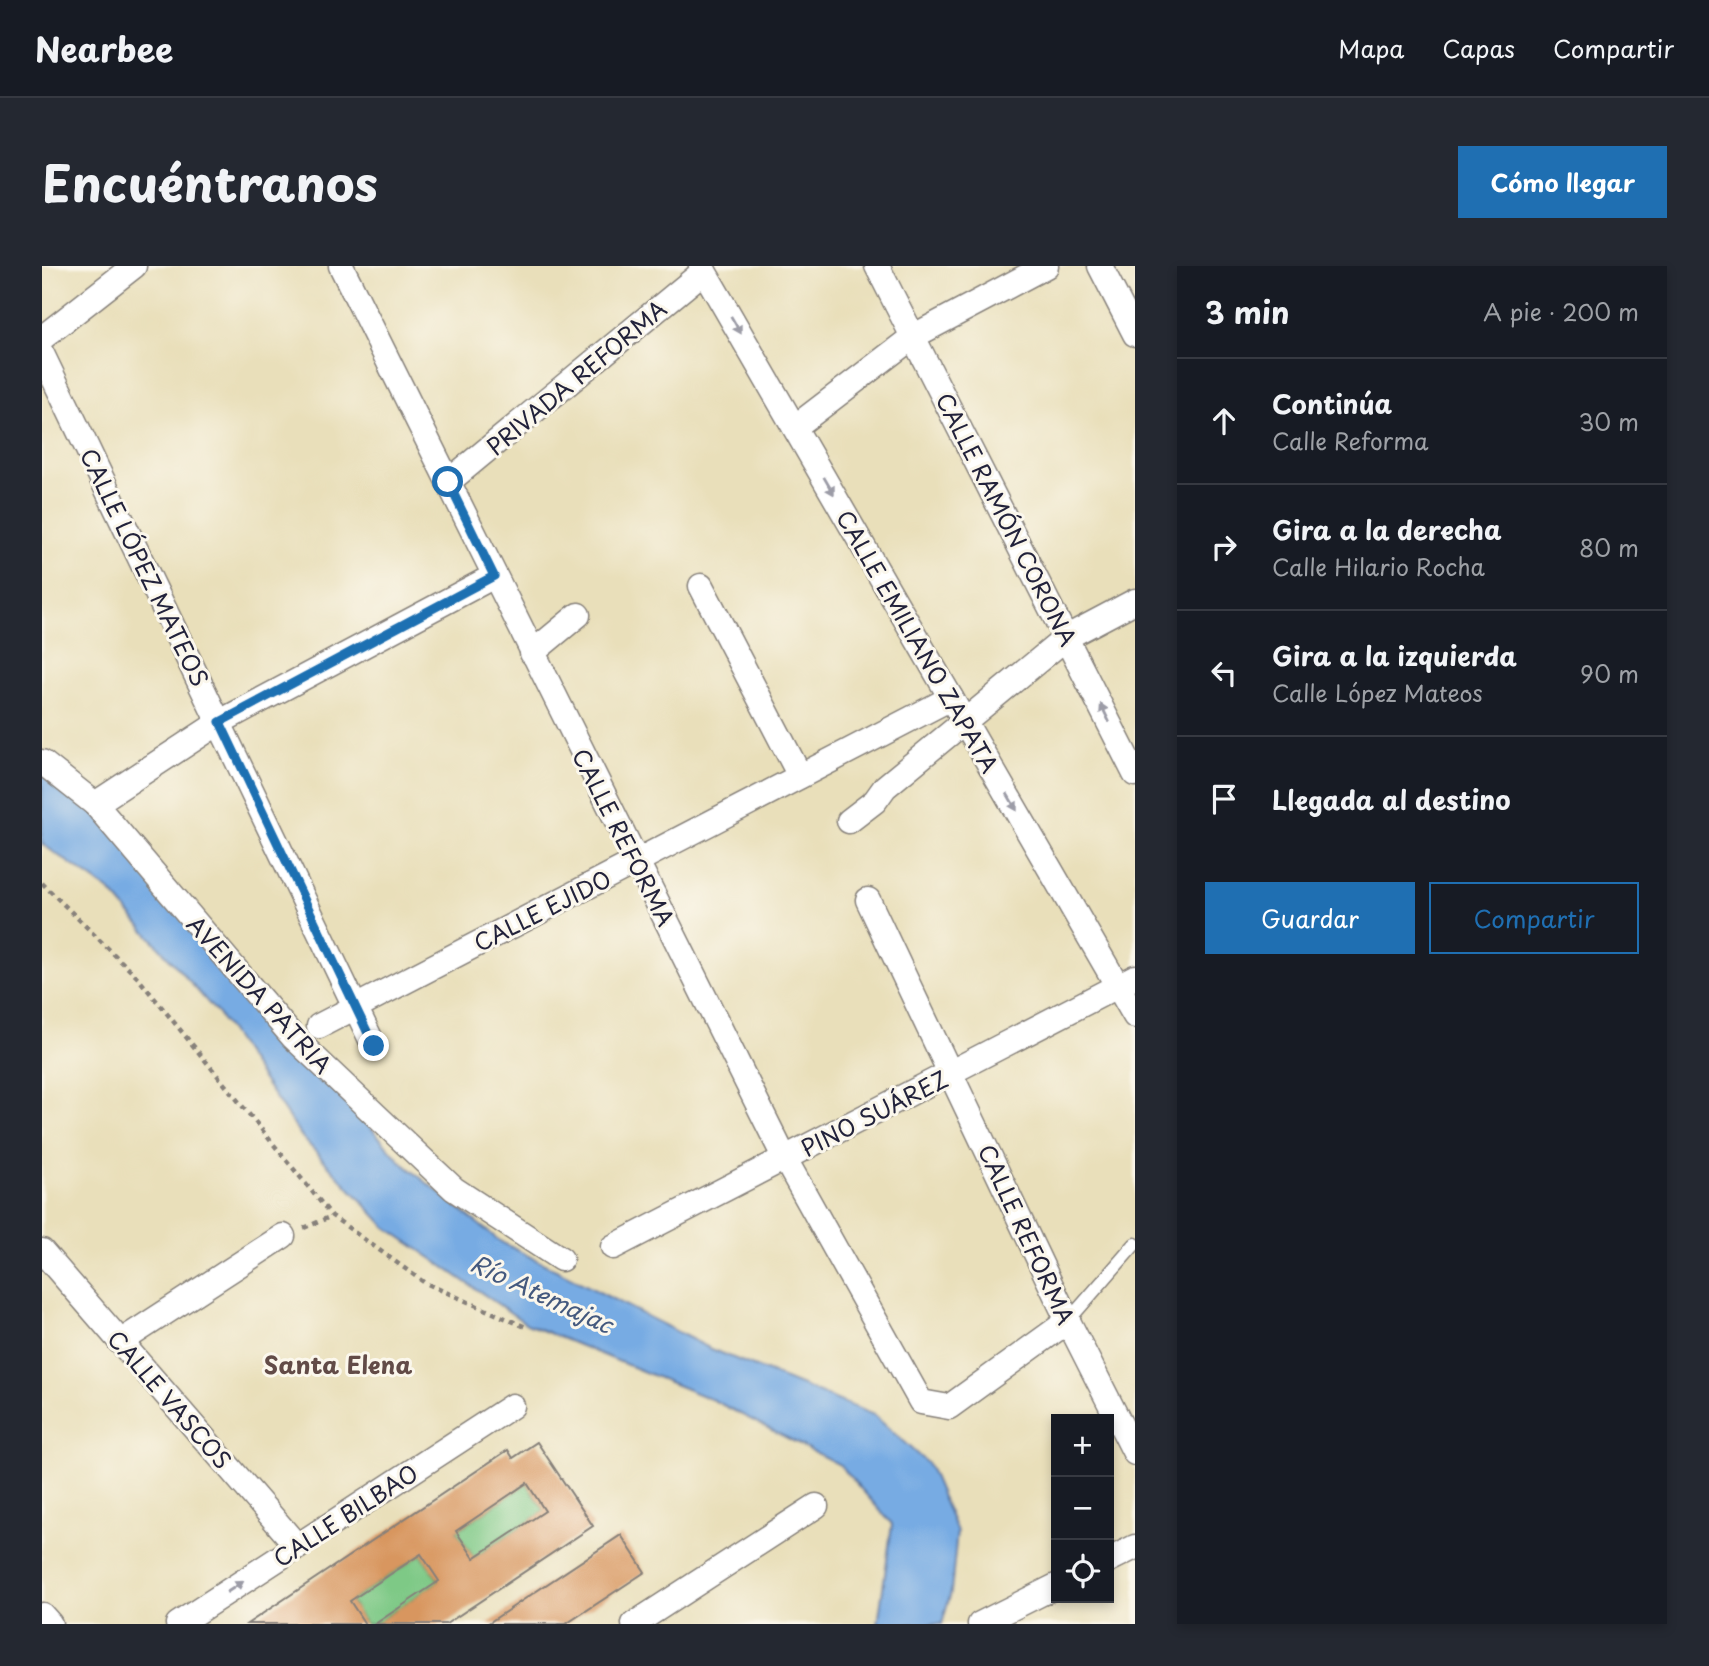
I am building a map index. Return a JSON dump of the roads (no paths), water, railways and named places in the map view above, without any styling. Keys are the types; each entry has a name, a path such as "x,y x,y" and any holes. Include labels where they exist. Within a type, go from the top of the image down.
{"street":[{"path":"42,338 134,266"},
{"name":"CALLE REFORMA","path":"341,266 785,1159 921,1402 949,1407 1068,1321"},
{"name":"CALLE RAMÓN CORONA","path":"877,266 1135,774"},
{"path":"795,427 914,336 1046,266"},
{"path":"1100,266 1135,334"},
{"name":"PRIVADA REFORMA","path":"448,482 703,268"},
{"name":"CALLE EMILIANO ZAPATA","path":"703,268 965,722 1126,982 1135,1016"},
{"name":"CALLE LÓPEZ MATEOS","path":"42,354 374,1046"},
{"path":"95,804 220,722 494,576"},
{"path":"701,586 800,776"},
{"path":"849,821 875,802 885,787 1067,637 1135,601"},
{"path":"532,653 578,615"},
{"name":"CALLE EJIDO","path":"320,1026 951,698"},
{"name":"AVENIDA PATRIA","path":"42,761 95,804 293,1037 454,1189 561,1259"},
{"name":"CALLE REFORMA","path":"868,900 1068,1321 1135,1453"},
{"name":"PINO SUÁREZ","path":"613,1247 1126,982"},
{"path":"120,1342 283,1236"},
{"name":"CALLE VASCOS","path":"42,1251 298,1547"},
{"name":"CALLE BILBAO","path":"178,1624 512,1406"},
{"path":"634,1624 816,1506"},
{"path":"1114,1558 1135,1547"},
{"path":"980,1623 1051,1588"},
{"path":"42,1615 50,1624"}],"lane":[{"path":"1068,1321 1135,1244"}],"water":[{"name":"Río Atemajac","path":"42,766 95,810 401,1162 501,1242 709,1348 874,1415 928,1464 957,1532 951,1592 942,1624 878,1624 892,1524 840,1465 713,1400 527,1324 386,1227 302,1137 218,1014 111,892 42,844"}],"district":[{"name":"Santa Elena","path":"338,1364"}]}
